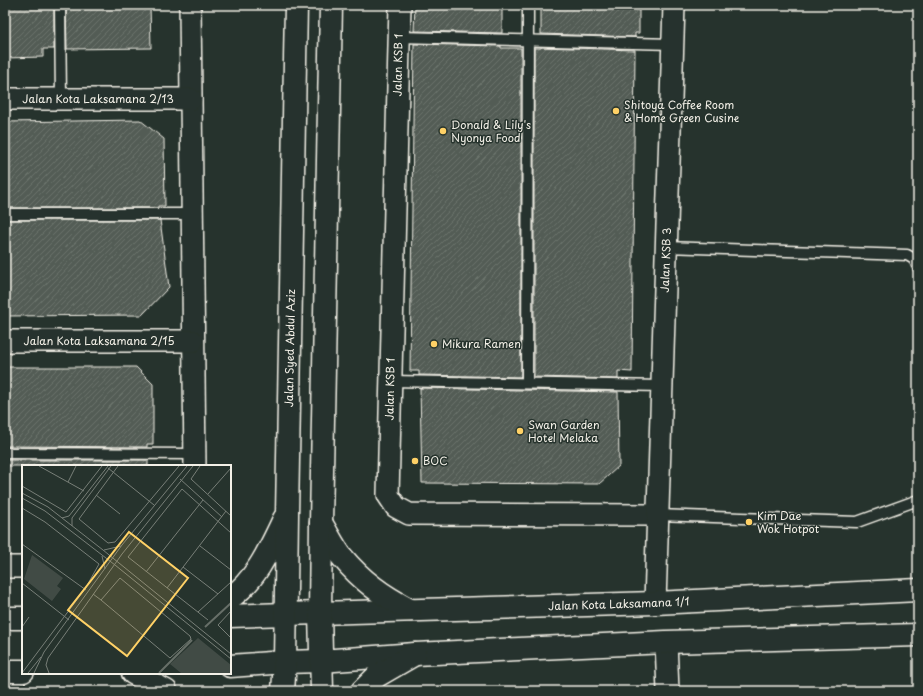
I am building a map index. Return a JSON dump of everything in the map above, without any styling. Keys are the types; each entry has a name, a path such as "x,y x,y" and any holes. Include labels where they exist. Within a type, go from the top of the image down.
{"main road":[{"name":"Jalan Syed Abdul Aziz","path":"283,691 285,662 286,515 296,5"},
{"path":"322,691 320,613 321,523 331,5"},
{"path":"231,597 249,581 262,562 286,515"},
{"path":"321,523 341,556 361,578 389,599 410,610"},
{"name":"Jalan Kota Laksamana 1/1","path":"231,616 655,603 918,590"},
{"path":"5,618 22,618"},
{"path":"231,666 415,654 666,642 918,635"},
{"path":"362,691 377,676 415,654"},
{"path":"5,671 22,671"},
{"path":"135,674 166,691"}],"street":[{"path":"190,5 195,460"},
{"name":"Jalan KSB 1","path":"400,5 388,495 396,507 409,514 658,515"},
{"name":"Jalan KSB 3","path":"655,603 674,5"},
{"name":"Jalan Kota Laksamana 2/13","path":"5,99 191,99"},
{"name":"Jalan Kota Laksamana 2/15","path":"5,341 193,341"},
{"path":"5,567 22,567"},
{"path":"666,642 668,691"}],"lane":[{"path":"60,5 61,99"},
{"path":"527,383 528,5"},
{"path":"399,37 673,44"},
{"path":"5,214 192,214"},
{"path":"666,247 907,255 914,259 918,267"},
{"path":"391,380 662,386"},
{"path":"5,453 195,460"},
{"path":"658,515 858,522 918,500"}],"building":[{"path":"5,5 54,5 54,49 43,49 43,57 5,58"},
{"path":"66,5 150,5 151,48 67,49"},
{"path":"415,5 502,5 502,33 414,31"},
{"path":"541,5 639,5 639,33 635,33 635,37 541,34"},
{"path":"414,44 501,46 501,48 521,48 521,377 419,375 419,371 410,371"},
{"path":"534,48 635,50 632,372 618,371 618,379 534,377"},
{"path":"140,120 164,139 165,206 158,206 158,208 5,208 5,122"},
{"path":"5,220 160,220 169,287 142,315 5,316"},
{"path":"5,367 136,367 153,384 153,444 147,444 147,447 5,446"},
{"name":"Swan Garden Hotel Melaka","path":"420,388 618,392 619,466 599,484 422,483"},
{"path":"5,460 148,460 148,465 5,466"}],"place":[{"name":"Shitoya Coffee Room & Home Green Cusine","path":"616,111"},
{"name":"Donald & Lily's Nyonya Food","path":"443,131"},
{"name":"Mikura Ramen","path":"434,344"},
{"name":"Swan Garden Hotel Melaka","path":"520,431"},
{"name":"BOC","path":"415,461"},
{"name":"Kim Dae Wok Hotpot","path":"749,522"}]}
